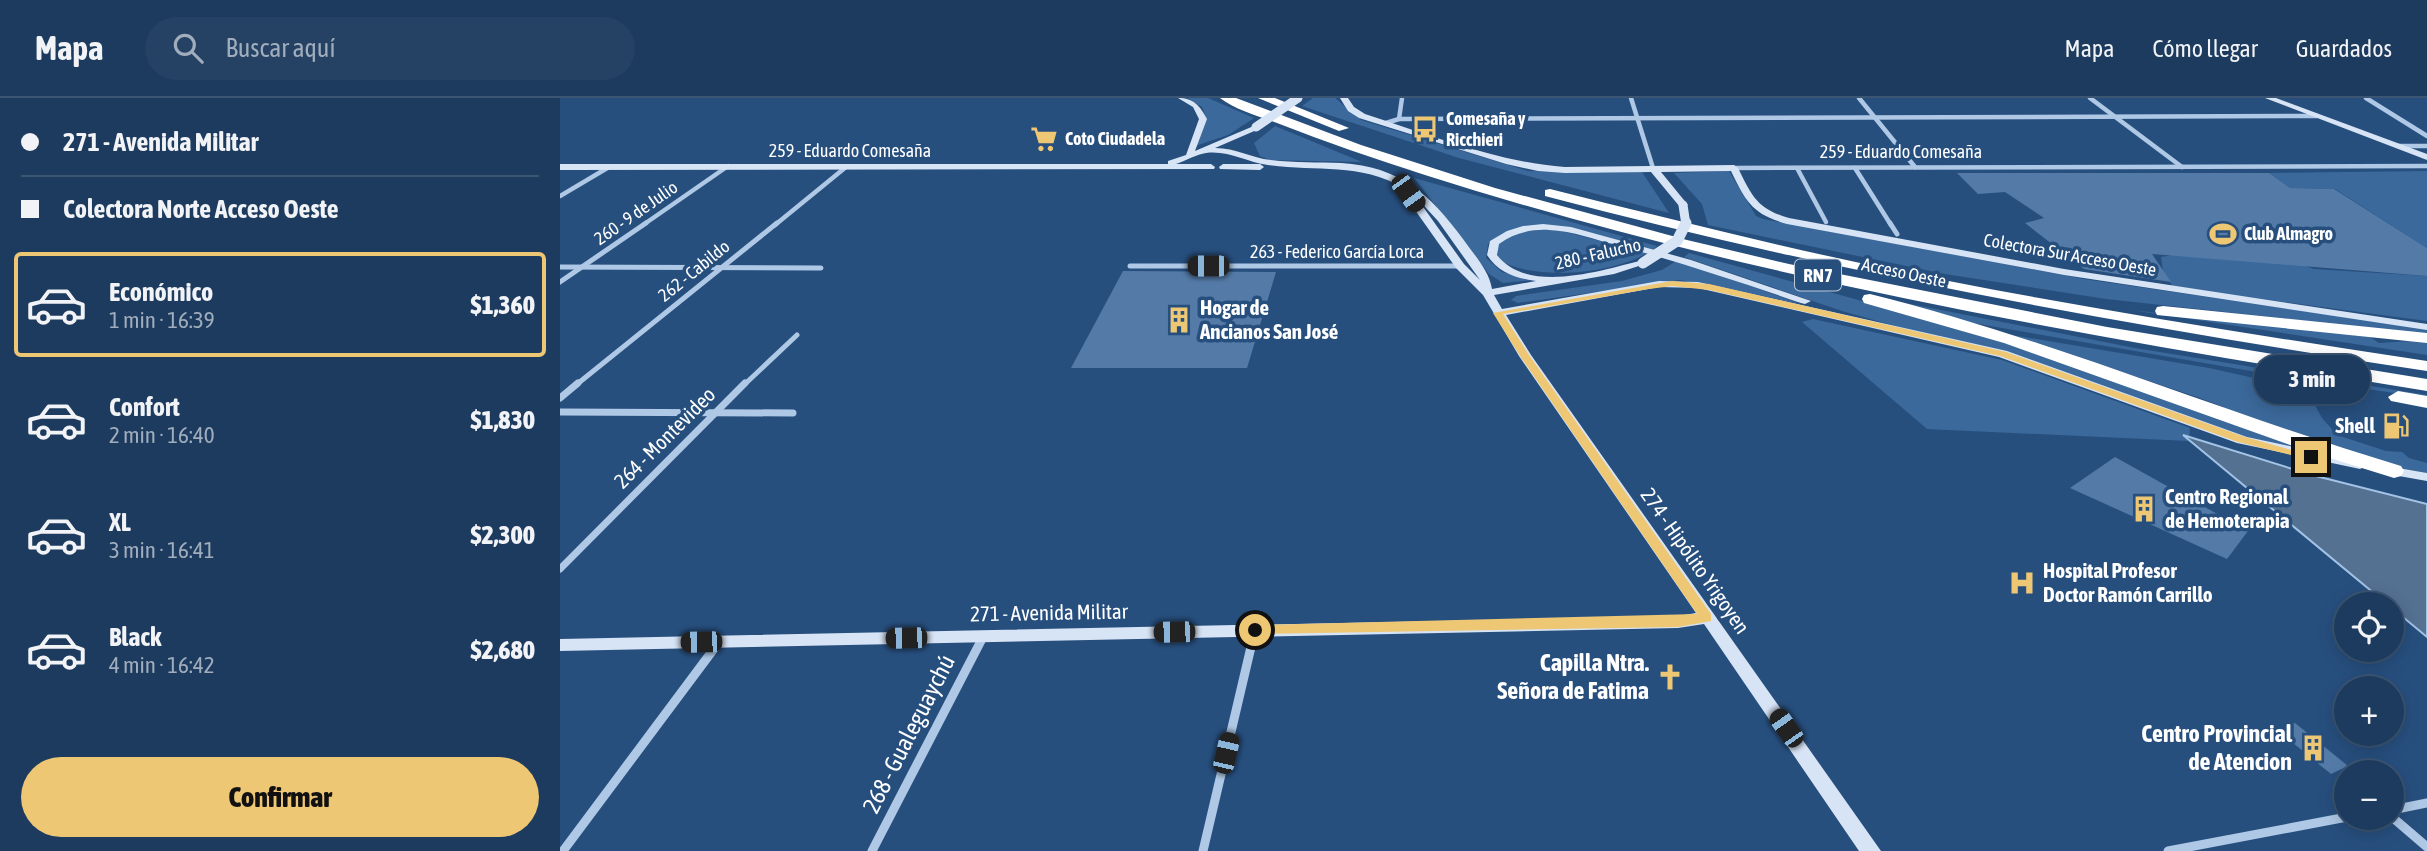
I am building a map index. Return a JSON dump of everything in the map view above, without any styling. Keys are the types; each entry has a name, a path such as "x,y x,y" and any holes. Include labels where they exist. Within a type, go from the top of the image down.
{"highway":[{"name":"Acceso Oeste","path":"1226,98 1426,172 1660,239 2026,317 2427,385"},
{"name":"Acceso Oeste","path":"1264,98 1379,141 1487,175 1628,214 1815,258 2120,317 2427,366"},
{"path":"1660,239 2010,339 2311,446 2394,471"},
{"path":"1815,258 2174,313 2427,338"},
{"path":"2399,397 2427,402"}],"street":[{"path":"1182,98 1196,106 1203,119 1190,150 1190,163 1211,167"},
{"path":"1192,156 1254,128 1298,98"},
{"path":"1344,98 1355,112 1384,122 1399,119 2317,116"},
{"path":"1354,98 1365,111 1384,122"},
{"path":"1399,119 1402,98"},
{"name":"280 - Falucho","path":"1487,293 1561,281 1643,263 1667,250 1682,236 1687,220 1683,205 1653,169 1631,98"},
{"path":"1859,98 1915,167"},
{"path":"2090,98 2182,167"},
{"path":"2269,98 2427,157"},
{"path":"2366,98 2427,136"},
{"name":"259 - Eduardo Comesaña","path":"1384,122 1509,162 1565,170 2427,166"},
{"path":"1223,167 1241,162 1245,157 1245,140 1254,128"},
{"path":"2397,146 2427,146"},
{"path":"1192,156 1221,151 1263,162 1325,166"},
{"name":"259 - Eduardo Comesaña","path":"1139,168 1192,156"},
{"name":"260 - 9 de Julio","path":"560,282 729,166"},
{"path":"1223,167 1325,166"},
{"name":"274 - Hipólito Yrigoyen","path":"1325,166 1356,167 1381,172 1424,197 1485,277 1487,293"},
{"name":"259 - Eduardo Comesaña","path":"560,167 1223,167"},
{"path":"560,196 610,167"},
{"name":"262 - Cabildo","path":"560,398 846,167"},
{"path":"1855,167 1897,234"},
{"name":"Colectora Sur Acceso Oeste","path":"1734,168 1755,207 1787,221 2064,272 2427,327"},
{"path":"1797,168 1826,222"},
{"name":"274 - Hipólito Yrigoyen","path":"1409,186 1408,193 1460,266 1487,293 1525,356 1871,851"},
{"path":"1561,281 1521,275 1504,268 1492,256 1494,243 1506,234 1522,230 1543,227 1568,229 1692,261 1870,324"},
{"name":"263 - Federico García Lorca","path":"1130,267 1460,266"},
{"path":"560,267 821,268"},
{"path":"1498,313 1649,286 1684,284 2016,358 2272,449 2427,477"},
{"name":"264 - Montevideo","path":"560,569 714,413 797,335"},
{"path":"560,412 793,413"},
{"name":"271 - Avenida Militar","path":"560,645 1678,622 1706,618"},
{"path":"1203,851 1255,630"},
{"name":"268 - Gualeguaychú","path":"872,851 983,637"},
{"path":"564,851 719,642"},
{"path":"2404,808 2427,803"},
{"path":"2168,851 2334,819"},
{"path":"2404,827 2427,847"}],"shaded area":[{"path":"1187,98 1208,98 1254,118 1228,135 1195,146 1206,117 1202,107"},
{"path":"1313,98 1335,98 1361,120 1528,171 1642,172 1669,213 1459,158 1302,106"},
{"path":"1275,126 1362,162 1270,160 1260,156 1254,143"},
{"path":"1729,171 1756,216 1763,219 2084,279 2427,329 2427,334 2106,299 1945,274 1708,225 1702,204 1674,173"},
{"path":"2427,171 2427,248 2335,189 2290,188 2269,173"},
{"path":"1414,178 1657,246 1653,250 1569,228 1526,227 1506,233 1488,244 1486,258 1502,272 1535,280 1503,283 1489,274"},
{"path":"1528,230 1558,230 1647,253 1614,266 1551,273 1531,271 1498,259 1497,246 1500,243"},
{"path":"1689,253 2010,342 2322,454 2253,440 2083,379 1842,311 1684,257"},
{"path":"2173,255 2296,263 2314,269 2427,276 2427,321 2173,287 2163,271 2161,257"},
{"path":"1678,260 1801,304 1680,280 1518,303 1511,300 1516,296 1622,281 1662,270"},
{"path":"1864,295 2135,348 2427,395 2427,398 2268,374 1944,318"},
{"path":"2131,310 2370,337 2379,343 2427,340 2427,355"},
{"path":"1813,319 2002,360 2190,428 2189,441 1927,429 1802,322"},
{"path":"2006,334 2209,368 2295,387 2310,396 2322,418 2337,435 2386,451 2402,452 2409,458 2427,463 2427,473 2400,468 2270,429 2263,421 2223,411 2224,407 2194,396"},
{"path":"2183,435 2312,475 2427,504 2427,637 2404,618 2404,592 2373,592"}],"building":[{"name":"Club Almagro","path":"1957,173 2269,173 2290,188 2334,189 2427,248 2427,276 2152,254 2171,282 2084,269 2025,223 2044,218 2005,192 1978,194"},
{"name":"Hogar de Ancianos San José","path":"1123,271 1276,272 1247,368 1071,368"},
{"name":"Centro Regional de Hemoterapia","path":"2115,457 2248,531 2227,559 2070,488"},
{"name":"Centro Provincial de Atencion","path":"2295,723 2341,760 2334,760 2334,773 2331,774 2277,730"}],"place":[{"name":"Comesaña y Ricchieri","path":"1425,129"},
{"name":"Coto Ciudadela","path":"1044,139"},
{"name":"Club Almagro","path":"2223,234"},
{"name":"Hogar de Ancianos San José","path":"1179,320"},
{"name":"Shell","path":"2396,426"},
{"name":"Centro Regional de Hemoterapia","path":"2144,509"},
{"name":"Hospital Profesor Doctor Ramón Carrillo","path":"2022,583"},
{"name":"Capilla Ntra. Señora de Fatima","path":"1670,677"},
{"name":"Centro Provincial de Atencion","path":"2313,748"}],"route":[{"path":"1255,630 1678,622 1706,618 1498,313 1649,286 1672,283 1709,287 2003,354 2242,440 2311,457"}]}
